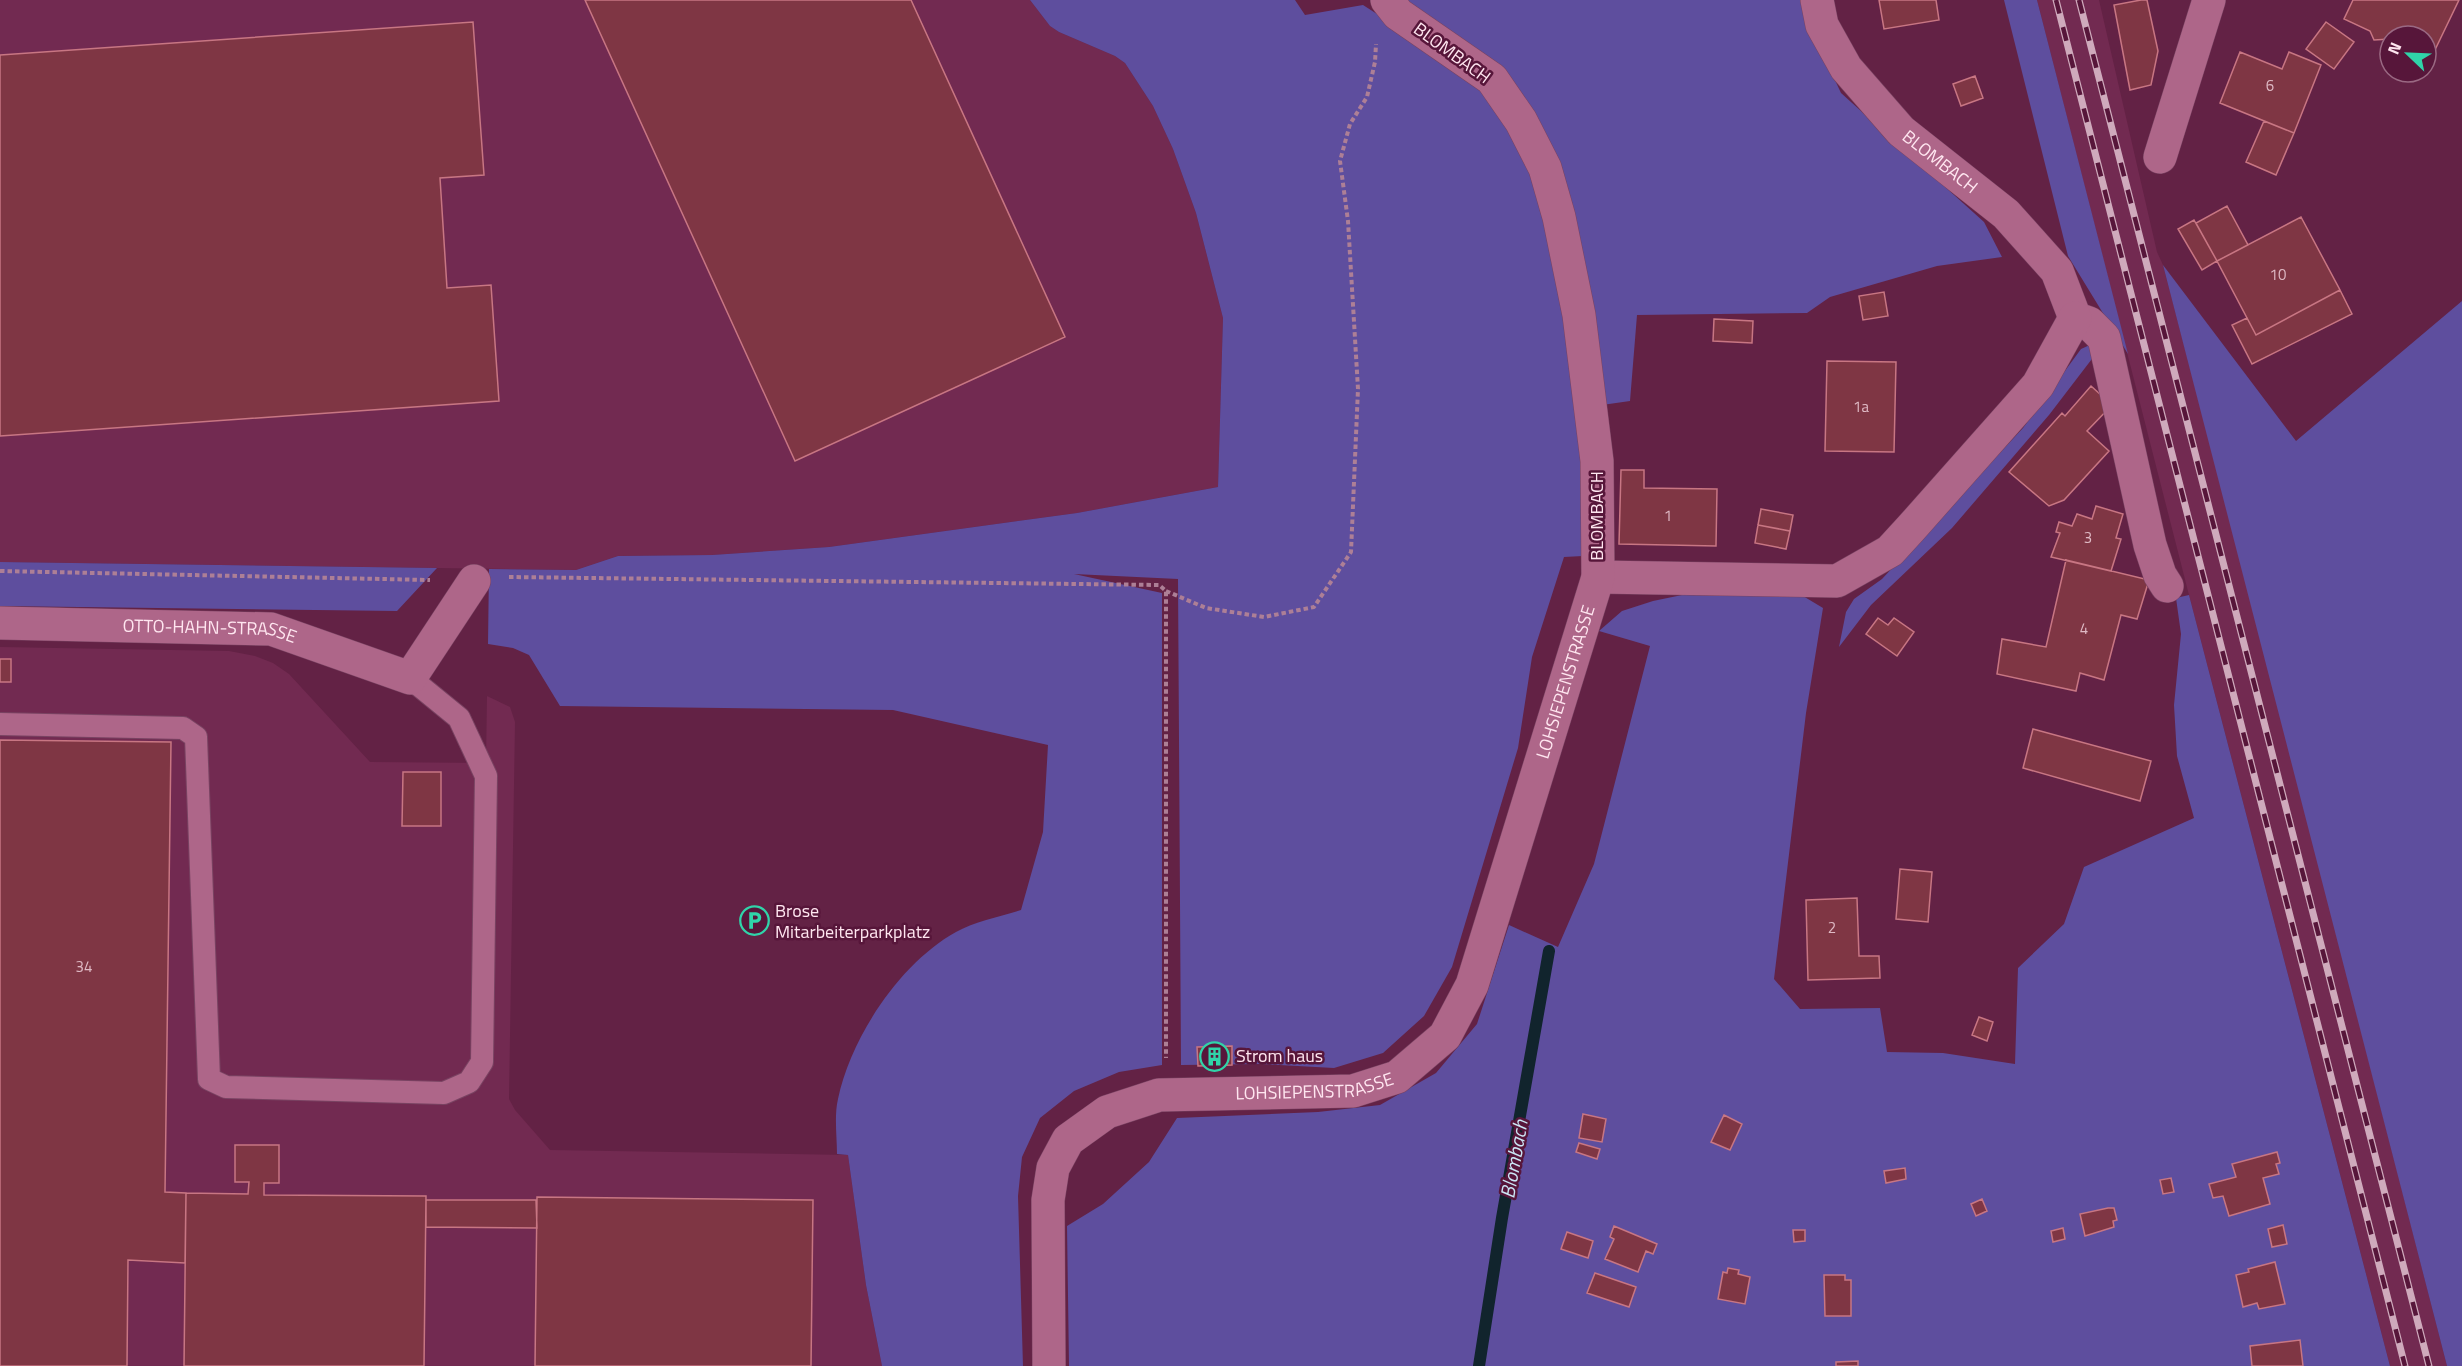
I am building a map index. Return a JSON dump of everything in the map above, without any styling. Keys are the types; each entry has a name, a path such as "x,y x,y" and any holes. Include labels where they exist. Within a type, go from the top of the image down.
{"street":[{"name":"BLOMBACH","path":"1387,0 1398,14 1492,79 1521,121 1545,168 1559,217 1580,326 1597,461 1598,577 1838,581 1890,551 1912,528 2037,385 2075,318 2056,271 2006,214 1901,131 1846,68 1822,25 1817,0"},
{"path":"2160,157 2209,0"},
{"path":"2075,318 2089,323 2104,338 2150,545 2160,575 2167,586"},
{"name":"LOHSIEPENSTRASSE","path":"1049,1366 1048,1200 1053,1168 1068,1140 1107,1112 1159,1095 1353,1091 1396,1077 1444,1036 1472,985 1598,577"},
{"path":"410,678 474,581"},
{"name":"OTTO-HAHN-STRASSE","path":"0,623 271,628 410,678"}],"lane":[{"path":"0,724 183,728 196,737 209,1079 226,1087 444,1093 468,1082 482,1062 486,776 459,718 410,678"}],"path":[{"path":"0,571 474,581 489,577 1159,585 1166,591 1206,608 1264,617 1314,607 1351,552 1358,389 1348,221 1340,160 1350,124 1368,97 1375,62 1376,34"},
{"path":"1166,591 1166,1068"}],"shaded area":[{"path":"0,0 1030,0 1050,26 1059,32 1115,56 1125,63 1153,106 1173,149 1196,213 1223,318 1218,487 1077,513 829,547 712,555 618,556 576,570 0,562"},
{"path":"1030,0 1295,0 1305,15 1363,5 1433,50 1481,88 1512,130 1532,173 1551,227 1589,474 1583,556 1564,557 1532,657 1518,748 1452,967 1424,1016 1383,1053 1334,1068 1261,1064 1181,1065 1178,579 1074,574 1162,593 1162,1065 1119,1072 1074,1091 1040,1118 1022,1157 1018,1196 1023,1366 882,1366 866,1285 848,1155 837,1154 838,1099 854,1051 866,1027 897,982 916,962 935,946 963,928 1021,910 1043,832 1048,745 893,710 560,706 529,655 513,648 488,644 489,569 576,570 618,556 712,555 829,547 1077,513 1218,487 1223,318 1196,213 1173,149 1153,106 1125,63 1115,56 1059,32 1050,26"},
{"path":"1400,0 1804,0 1810,27 1841,93 1984,222 2002,257 1937,266 1830,297 1807,313 1637,315 1630,401 1602,405 1539,133"},
{"path":"2004,0 2037,0 2128,354 2068,256"},
{"path":"2037,0 2099,0 2157,252 2163,265 2247,585 2447,1366 2390,1366"},
{"path":"2163,265 2296,441 2462,301 2462,1366 2447,1366"},
{"path":"2092,344 2098,351 2049,415 1952,528 1871,605 1839,647 1846,612 1854,599 1882,579 2023,428 2081,349"},
{"path":"0,562 437,568 397,611 0,606"},
{"path":"1682,595 1803,596 1823,608 1806,713 1774,979 1800,1009 1880,1008 1887,1052 1943,1053 2015,1064 2018,968 2064,924 2084,867 2194,818 2177,756 2174,705 2181,634 2176,598 2189,595 2390,1366 1069,1366 1067,1226 1103,1204 1149,1162 1177,1118 1318,1112 1380,1105 1436,1073 1477,1024 1509,925 1558,947 1594,864 1650,646 1599,631 1622,611"},
{"path":"0,647 229,651 255,656 273,663 289,674 370,762 486,763 487,696 510,707 515,722 509,1099 515,1110 550,1150 848,1155 866,1285 882,1366 0,1366"}],"building":[{"path":"585,0 911,0 1065,337 795,461"},
{"path":"1879,0 1936,0 1939,20 1884,29"},
{"path":"2147,0 2158,51 2151,85 2130,90 2114,5"},
{"path":"2353,0 2459,0 2438,44 2438,24 2378,24 2378,40 2374,40 2370,31 2344,19"},
{"path":"473,22 484,175 440,178 447,288 491,285 499,401 0,436 0,55"},
{"path":"2326,22 2354,42 2334,69 2306,49"},
{"path":"2240,52 2282,69 2289,52 2321,65 2294,133 2220,103"},
{"path":"1975,76 1983,98 1961,106 1953,84"},
{"path":"2264,121 2294,133 2276,175 2246,162"},
{"path":"2227,206 2248,245 2217,261 2196,223"},
{"path":"2301,217 2340,290 2256,335 2217,261"},
{"path":"2194,220 2217,261 2202,270 2178,229"},
{"path":"2340,290 2352,314 2252,364 2232,325 2247,318 2256,335"},
{"path":"1884,292 1888,316 1863,320 1859,296"},
{"path":"1714,319 1753,321 1752,343 1713,341"},
{"path":"1827,361 1896,362 1894,452 1825,451"},
{"path":"2091,386 2112,405 2087,431 2109,451 2064,500 2049,506 2009,472 2062,413 2065,416"},
{"path":"1621,470 1644,470 1644,488 1717,489 1716,546 1619,544"},
{"path":"2096,506 2123,514 2116,538 2121,539 2111,571 2051,557 2060,533 2056,532 2059,522 2072,526 2077,514 2092,519"},
{"path":"1761,509 1793,515 1790,531 1758,525"},
{"path":"1758,525 1790,531 1786,549 1755,543"},
{"path":"2066,560 2149,580 2137,619 2121,615 2104,680 2080,673 2076,691 1997,674 2002,639 2046,647"},
{"path":"1878,618 1888,625 1894,618 1914,632 1897,656 1866,634"},
{"path":"0,659 11,659 11,682 0,682"},
{"path":"2033,729 2151,761 2140,801 2023,768"},
{"path":"0,740 171,742 165,1192 186,1193 185,1263 128,1260 127,1366 0,1366"},
{"path":"403,772 441,772 441,826 402,826"},
{"path":"1900,869 1932,872 1928,922 1896,919"},
{"path":"1857,898 1859,956 1879,956 1880,978 1808,980 1806,900"},
{"path":"1979,1017 1993,1022 1987,1041 1972,1035"},
{"name":"Strom haus","path":"1232,1046 1232,1065 1198,1066 1197,1047"},
{"path":"1583,1114 1606,1119 1602,1142 1579,1138"},
{"path":"1724,1115 1742,1124 1730,1150 1711,1142"},
{"path":"1579,1143 1600,1149 1597,1159 1576,1152"},
{"path":"235,1145 279,1145 279,1183 264,1183 264,1195 426,1196 424,1366 184,1366 186,1193 248,1194 249,1182 235,1182"},
{"path":"2277,1152 2280,1163 2276,1164 2279,1174 2263,1178 2270,1204 2229,1216 2223,1196 2213,1198 2209,1184 2236,1177 2232,1164"},
{"path":"1905,1168 1906,1179 1886,1183 1884,1171"},
{"path":"2171,1178 2174,1192 2163,1194 2160,1180"},
{"path":"537,1197 813,1200 811,1366 535,1366"},
{"path":"1982,1199 1987,1211 1976,1216 1971,1204"},
{"path":"426,1200 536,1200 537,1228 426,1227"},
{"path":"2114,1208 2117,1220 2113,1221 2114,1227 2085,1236 2080,1214"},
{"path":"2283,1225 2287,1244 2272,1247 2268,1229"},
{"path":"1614,1226 1657,1244 1653,1254 1646,1251 1638,1272 1605,1259 1614,1239 1610,1237"},
{"path":"2063,1228 2065,1239 2053,1242 2051,1231"},
{"path":"1793,1230 1805,1230 1805,1241 1794,1242"},
{"path":"1567,1232 1593,1241 1588,1258 1561,1249"},
{"path":"2275,1262 2285,1304 2259,1309 2257,1303 2243,1307 2236,1275 2249,1272 2248,1269"},
{"path":"1728,1268 1739,1270 1738,1274 1750,1277 1745,1304 1718,1299 1723,1272 1727,1273"},
{"path":"1595,1273 1636,1287 1629,1307 1587,1293"},
{"path":"1824,1275 1845,1275 1845,1280 1851,1280 1851,1316 1825,1316"},
{"path":"2300,1340 2303,1366 2252,1366 2250,1346"},
{"path":"1858,1361 1858,1366 1836,1366 1836,1362"}],"waterway":[{"name":"Blombach","path":"1479,1366 1502,1218 1549,951"}],"railway":[{"path":"2056,0 2405,1366"},
{"path":"2079,0 2429,1366"}],"place":[{"name":"Brose Mitarbeiterparkplatz","path":"754,921"},
{"name":"Strom haus","path":"1215,1056"}]}
